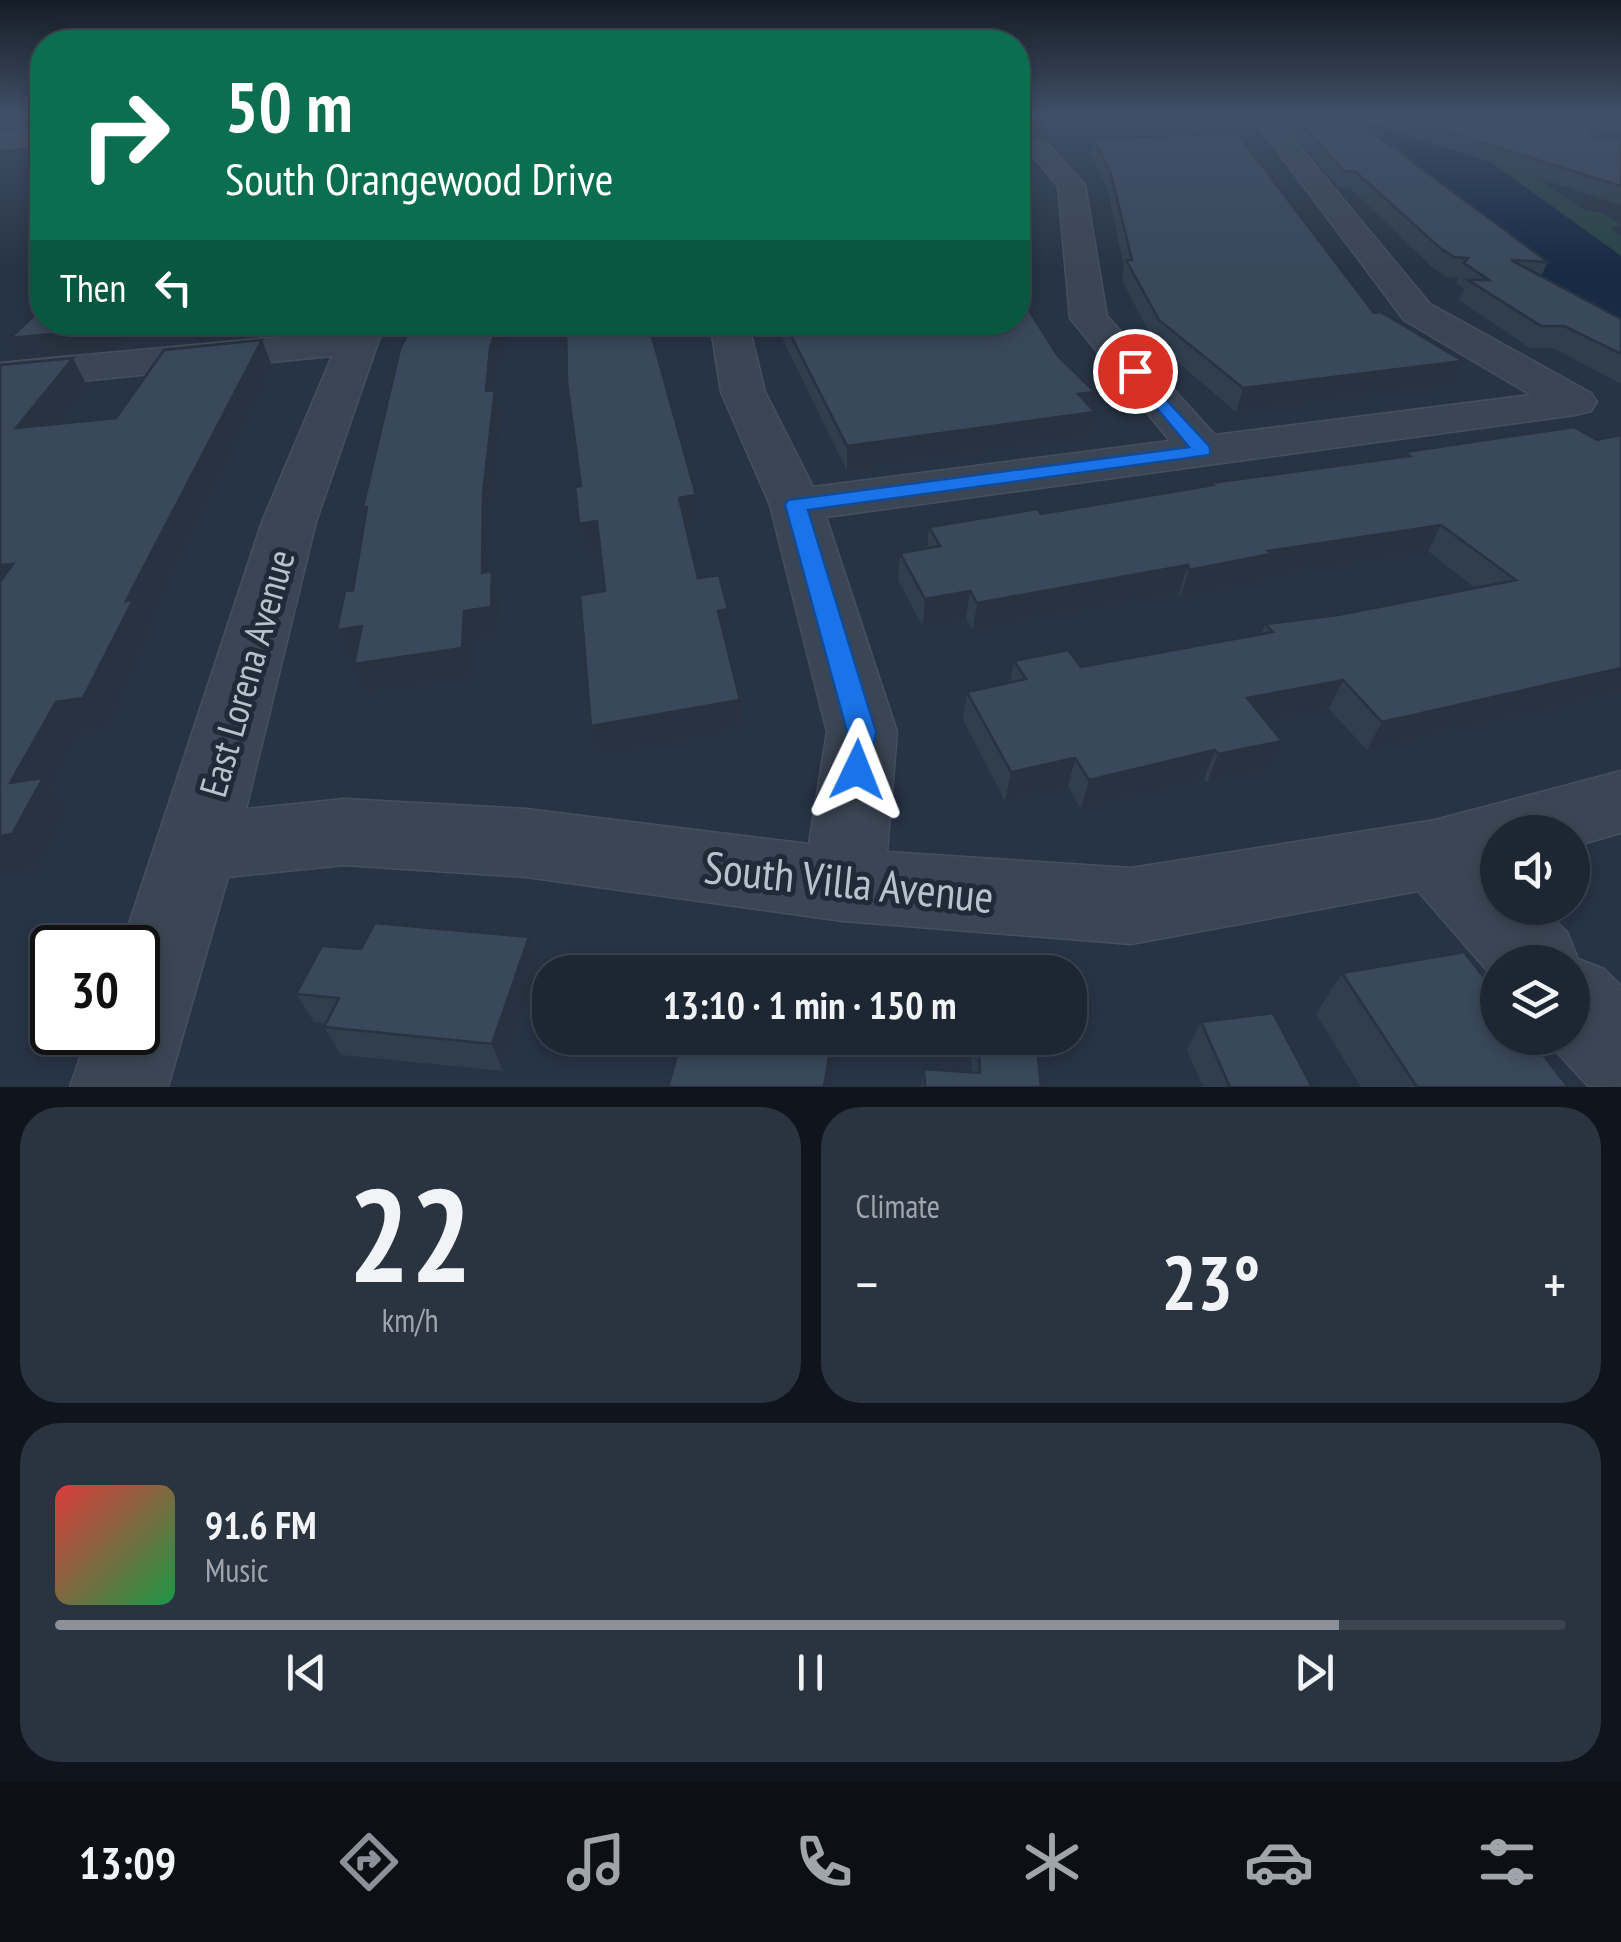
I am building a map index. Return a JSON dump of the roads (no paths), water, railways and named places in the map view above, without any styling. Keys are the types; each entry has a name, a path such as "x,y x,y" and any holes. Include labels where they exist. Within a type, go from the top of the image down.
{"street":[{"path":"1049,167 1071,185 1090,318 1203,451"},
{"path":"796,505 1575,402 1417,312 1294,167"},
{"path":"0,376 339,335"},
{"name":"East Lorena Avenue","path":"160,960 197,847 289,522 363,335"},
{"path":"732,335 744,392 796,505 862,732 843,885"},
{"path":"1574,815 1621,802"},
{"name":"South Villa Avenue","path":"197,847 344,832 526,843 843,885 1131,906 1466,845"},
{"path":"1466,845 1526,945"},
{"path":"1590,1020 1621,1053"},
{"name":"East Lorena Avenue","path":"119,1087 129,1055"}],"water":[{"path":"1420,167 1497,167 1621,256 1621,334 1571,303"}]}
